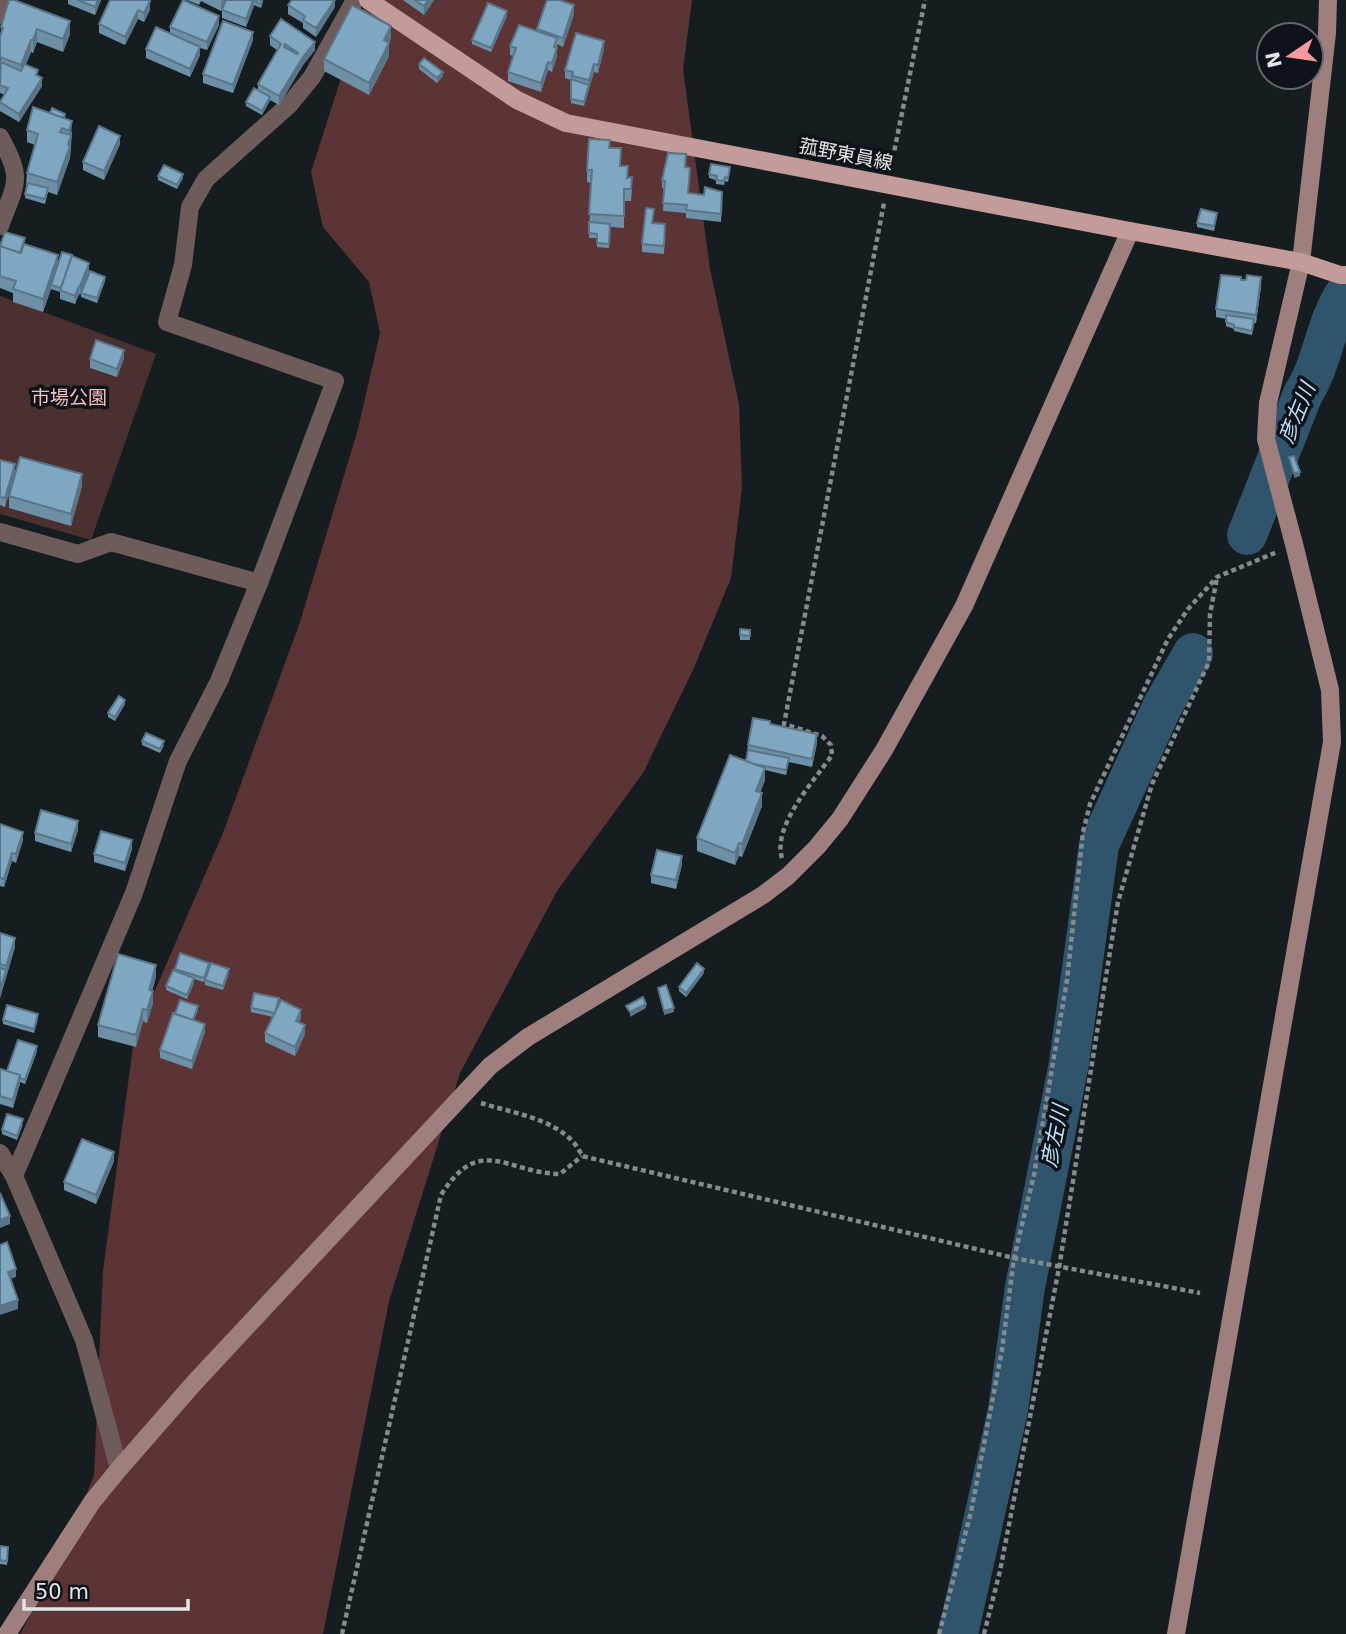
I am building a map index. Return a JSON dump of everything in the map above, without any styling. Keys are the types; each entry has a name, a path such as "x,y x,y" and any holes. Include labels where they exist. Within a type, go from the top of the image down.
{"main road":[{"name":"菰野東員線","path":"368,0 517,100 566,123 1301,262 1343,275"}],"street":[{"path":"0,15 3,0"},
{"path":"14,1176 134,893 178,761 219,681 335,381 167,322 183,265 190,207 206,179 289,105 312,77 355,0"},
{"path":"1176,1634 1332,742 1330,690 1266,439 1268,403 1301,262 1327,33 1328,0"},
{"path":"0,137 15,163 17,179 0,226"},
{"path":"7,1634 92,1502 119,1469 195,1382 489,1066 528,1037 720,922 788,876 840,819 884,750 964,606 1130,231"},
{"path":"0,531 78,554 111,542 259,583"},
{"path":"0,1153 14,1176 83,1340 119,1469"}],"path":[{"path":"788,876 780,850 783,827 832,755 831,745 822,736 784,724 925,0"},
{"path":"940,1634 971,1512 1002,1350 1014,1258 1034,1175 1067,980 1083,832 1090,804 1167,639 1188,609 1217,577 1294,544"},
{"path":"984,1634 1000,1571 1059,1268 1118,902 1152,784 1209,662 1210,614 1217,577"},
{"path":"461,1096 557,1127 579,1149 582,1157"},
{"path":"582,1157 1059,1268 1200,1293"},
{"path":"342,1634 441,1195 461,1169 488,1159 560,1174 582,1157"}],"green space":[{"name":"市場公園","path":"0,296 156,354 91,540 0,514"}],"shaded area":[{"path":"366,0 692,0 683,69 710,269 739,404 742,488 731,578 693,670 643,773 557,891 460,1073 389,1301 323,1634 20,1634 52,1575 94,1476 103,1271 134,1039 223,833 300,622 358,429 380,333 369,282 323,227 311,172"}],"building":[{"path":"9,0 70,21 63,39 37,29 21,65 0,57 1,27"},
{"path":"78,0 98,0 95,7"},
{"path":"110,0 150,1 144,13 138,10 125,37 99,24"},
{"path":"183,0 219,16 207,42 170,27"},
{"path":"226,0 253,0 246,19 222,10"},
{"path":"292,0 335,0 316,28 303,20 305,16 288,5"},
{"path":"415,0 428,0 424,6"},
{"path":"547,0 559,0 574,5 563,38 537,29"},
{"path":"488,3 507,11 491,48 472,40"},
{"path":"352,5 391,26 384,40 389,43 369,83 324,59"},
{"path":"281,19 315,42 279,96 258,84 281,44 270,36","holes":["285,44 298,53 284,47"]},
{"path":"223,21 253,32 233,85 203,74"},
{"path":"519,25 557,38 552,63 548,62 541,83 508,72 516,48 510,46"},
{"path":"156,27 200,47 190,69 146,49"},
{"path":"576,33 604,41 598,65 594,64 589,80 572,76 573,72 565,70"},
{"path":"424,58 443,72 437,78 419,64"},
{"path":"1,62 21,71 24,64 38,70 36,75 42,78 19,114 0,102 8,88 0,85"},
{"path":"571,79 589,85 584,102 571,99"},
{"path":"254,88 270,97 262,111 246,102"},
{"path":"33,107 72,121 69,131 62,128 60,132 71,135 70,146 57,182 27,173 38,134 27,130"},
{"path":"52,108 65,114 64,118 50,113"},
{"path":"99,126 120,136 104,171 83,162"},
{"path":"589,139 610,140 609,148 621,148 620,166 628,166 627,178 632,177 631,189 624,189 624,216 589,214 592,170 587,170"},
{"path":"668,153 686,154 685,167 690,168 688,193 704,195 705,187 722,192 721,214 686,210 687,205 663,203 665,181 662,180"},
{"path":"711,164 730,167 728,178 725,177 724,181 716,180 717,176 709,174"},
{"path":"164,165 183,174 177,185 158,176"},
{"path":"28,183 48,188 45,199 25,194"},
{"path":"646,208 654,209 652,223 665,224 664,246 642,244"},
{"path":"1201,209 1217,213 1214,226 1197,223"},
{"path":"589,222 610,224 609,244 597,243 597,234 589,233"},
{"path":"5,232 25,238 20,253 0,246"},
{"path":"24,244 58,255 43,299 13,289 16,281 0,276 0,246 21,253"},
{"path":"62,252 72,255 61,288 51,285"},
{"path":"72,256 89,263 75,296 60,290"},
{"path":"90,271 105,277 97,298 81,293"},
{"path":"1221,275 1241,277 1241,280 1246,280 1247,275 1261,277 1256,315 1216,309"},
{"path":"1226,315 1254,319 1252,331 1234,327 1226,322"},
{"path":"96,340 124,350 117,369 90,359"},
{"path":"1294,456 1300,472 1294,473 1289,457"},
{"path":"20,457 82,474 71,514 9,496"},
{"path":"0,460 15,464 5,498 0,497"},
{"path":"740,629 750,630 750,636 740,635"},
{"path":"119,696 125,700 115,717 108,713"},
{"path":"753,718 817,734 812,759 748,745"},
{"path":"146,733 164,741 160,749 142,741"},
{"path":"748,750 789,758 786,770 746,761"},
{"path":"730,755 765,768 756,791 762,793 742,844 739,843 735,853 697,838"},
{"path":"41,810 78,821 71,844 35,833"},
{"path":"0,824 23,832 16,854 12,853 4,879 0,878"},
{"path":"101,831 132,840 125,863 94,854"},
{"path":"657,850 682,856 676,880 651,875"},
{"path":"0,933 15,938 6,966 0,964"},
{"path":"180,953 209,963 204,978 175,969"},
{"path":"118,954 156,965 149,990 153,991 147,1010 143,1009 136,1035 98,1025"},
{"path":"211,963 229,969 223,986 205,980"},
{"path":"697,963 704,969 686,993 679,987"},
{"path":"0,968 6,970 0,990"},
{"path":"173,970 194,978 187,995 166,986"},
{"path":"666,985 674,1008 664,1011 658,988"},
{"path":"254,993 279,998 275,1013 251,1008"},
{"path":"643,997 646,1004 630,1012 626,1006"},
{"path":"180,1000 198,1006 193,1020 175,1014"},
{"path":"281,1000 301,1010 296,1021 305,1025 295,1047 265,1033"},
{"path":"7,1005 38,1014 34,1029 3,1020"},
{"path":"173,1013 205,1024 192,1061 160,1050"},
{"path":"18,1040 37,1046 25,1080 20,1078 20,1075 7,1071"},
{"path":"0,1069 20,1075 13,1100 0,1096"},
{"path":"7,1114 23,1119 17,1136 2,1130"},
{"path":"82,1139 114,1152 96,1195 64,1182"},
{"path":"0,1193 10,1216 0,1220"},
{"path":"7,1242 16,1269 8,1272 18,1300 0,1306 0,1245"},
{"path":"0,1546 8,1547 7,1561 0,1560"}],"waterway":[{"name":"彦左川","path":"1247,535 1310,382 1333,317 1346,292"},
{"name":"彦左川","path":"958,1634 1008,1410 1025,1287 1069,1063 1099,845 1162,707 1193,653"}]}
